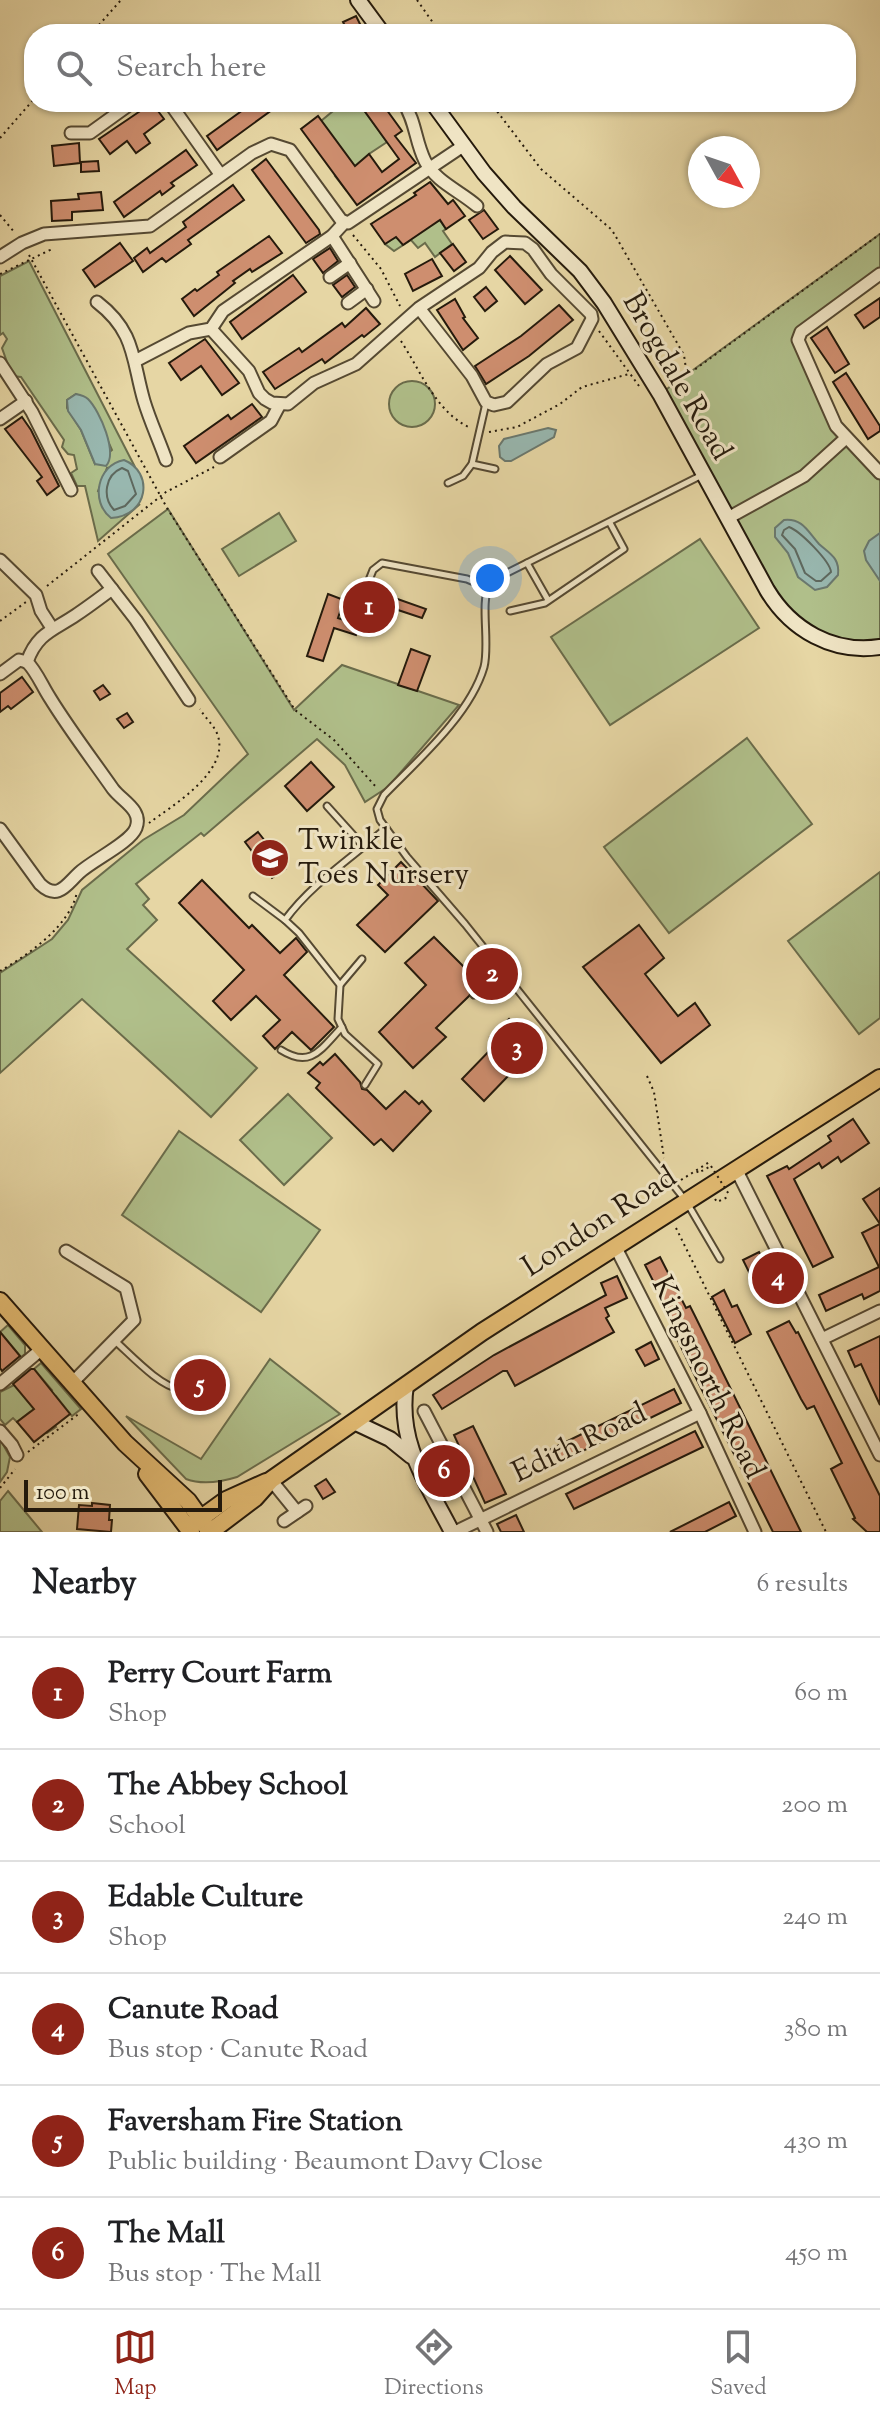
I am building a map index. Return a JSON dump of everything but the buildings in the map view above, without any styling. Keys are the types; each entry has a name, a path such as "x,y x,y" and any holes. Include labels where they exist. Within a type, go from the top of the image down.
{"main road":[{"name":"London Road","path":"197,1529 255,1498 271,1480 406,1385 615,1246 880,1078"},
{"path":"0,1301 197,1529"}],"street":[{"path":"358,0 376,24"},
{"path":"71,133 90,133 119,112"},
{"path":"176,112 220,174"},
{"path":"409,112 422,155 430,169 441,181 477,206"},
{"name":"Brogdale Road","path":"439,112 514,207 588,280 652,379 767,590 789,620 812,636 839,646 857,649 880,647"},
{"path":"0,257 34,237 150,226 265,145 280,145 293,154 345,223"},
{"path":"137,360 189,333 211,329 223,311 332,236 345,223 463,146"},
{"path":"332,236 374,301"},
{"path":"211,329 249,371 259,393 272,403 288,404 314,383 356,364 419,308 479,268 498,246 511,241 525,243 533,249 553,276 591,314 592,319 577,348 547,364 507,402 494,405 486,402 472,376 419,308"},
{"path":"330,277 350,263"},
{"path":"880,274 801,332 798,340 833,419 846,438 880,473"},
{"path":"348,303 367,289"},
{"path":"97,302 108,311 131,342 144,401 166,460"},
{"path":"0,363 26,401 71,490"},
{"path":"0,419 26,401"},
{"path":"220,457 271,421 280,404"},
{"path":"728,518 804,476 846,438"},
{"path":"0,560 36,595 41,611 52,628"},
{"path":"98,571 194,704"},
{"path":"27,662 36,645 52,628 72,618 112,589"},
{"path":"0,674 19,660 27,662 117,794 134,809 137,817 137,827 124,842 81,871 60,892 46,890 0,829"},
{"path":"736,1169 880,1455"},
{"name":"Kingsnorth Road","path":"615,1246 700,1413 749,1530"},
{"path":"66,1251 126,1288 134,1320 73,1382"},
{"path":"822,1339 880,1311"},
{"path":"0,1384 43,1348"},
{"path":"406,1385 403,1402 406,1437 412,1457 454,1532"},
{"path":"424,1411 487,1532"},
{"name":"Edith Road","path":"454,1532 700,1413"},
{"path":"354,1422 390,1439 412,1457"},
{"path":"0,1431 17,1455"},
{"path":"271,1480 301,1509 284,1521"}],"lane":[{"path":"448,483 463,476 472,464 486,402"},
{"path":"472,464 495,469"},
{"path":"703,475 503,575 488,588 485,601 488,646 478,685 464,707 384,795 377,809 380,820 407,857 686,1201 720,1259"},
{"path":"510,611 548,600 624,549 610,523"},
{"path":"356,613 373,570 382,563 467,579 488,588"},
{"path":"527,563 548,600"},
{"path":"327,806 364,847"},
{"path":"285,920 296,904 320,882 386,828"},
{"path":"253,896 299,933 340,985"},
{"path":"362,959 340,985 338,1019 345,1034 378,1064 365,1085"},
{"path":"474,995 490,973 499,967"},
{"path":"281,1050 296,1059 309,1058 342,1027"},
{"path":"114,1340 175,1389 184,1390 211,1383"}],"path":[{"path":"100,24 121,0"},
{"path":"417,0 434,24"},
{"path":"0,138 24,110"},
{"path":"498,112 541,169 612,230 684,355 687,376"},
{"path":"0,215 22,243 168,509 295,710 334,740 376,786"},
{"path":"345,223 381,269 404,311"},
{"path":"0,274 50,250 49,234"},
{"path":"660,394 880,234"},
{"path":"588,323 603,336 637,387 652,379"},
{"path":"0,621 161,496"},
{"path":"137,827 147,824 195,790 217,756 218,737 194,704"},
{"path":"0,971 45,938 63,920 75,900 81,871"},
{"path":"647,1076 654,1092 666,1165"},
{"path":"679,1181 711,1164 730,1196 717,1202"},
{"path":"669,1213 826,1532"},
{"path":"0,1488 13,1475 17,1455 30,1451 88,1407"}],"green space":[{"path":"332,112 365,112 387,142 369,154 373,170 346,190 335,176 352,164 321,121"},
{"path":"439,219 452,244 435,257 425,243 418,248 411,240 394,251 385,244 394,238 388,230"},
{"path":"880,234 880,274 799,335 833,419 880,473 880,647 857,649 789,620 660,394"},
{"path":"29,261 135,467 132,464 107,468 98,491 129,512 140,504 98,541 85,486 77,486 71,473 77,469 74,455 68,454 62,447 64,440 21,377 12,376 2,348 7,339 3,333 0,335 0,276","holes":["76,394 91,403 112,450 95,464 81,430 67,408 67,400"]},
{"path":"412,381 428,388 435,404 428,420 412,427 396,420 389,404 396,388"},
{"path":"168,509 294,710 342,665 459,705 388,787 365,802 345,765 317,739 204,836 201,833 136,884 149,899 143,905 157,920 127,949 257,1068 211,1117 82,999 0,1073 0,973 52,939 68,920 82,890 143,840 184,815 248,754 108,554"},
{"path":"279,513 296,541 239,576 222,549"},
{"path":"700,539 759,628 610,725 551,637"},
{"path":"747,738 812,824 669,933 604,847"},
{"path":"880,872 880,1018 859,1034 788,941"},
{"path":"288,1094 332,1138 284,1185 240,1140"},
{"path":"179,1131 320,1230 261,1312 122,1215"},
{"path":"8,1325 25,1345 25,1354 21,1357 0,1332"},
{"path":"270,1359 340,1414 237,1477 212,1482 186,1479 126,1416 201,1459"},
{"path":"41,1363 81,1409 72,1416 56,1396 41,1407 56,1427 47,1433 30,1412 17,1422 13,1418 5,1425 0,1419 0,1392 14,1385 37,1402 52,1390 34,1369"},
{"path":"0,1439 10,1457 7,1472 0,1482"},
{"path":"8,1491 42,1532 0,1532 0,1501"}],"water":[{"path":"76,394 88,399 102,422 110,452 106,466 95,464 81,430 68,411 67,400"},
{"path":"548,428 556,430 554,437 511,461 500,457 499,446 504,439"},
{"path":"124,460 140,474 143,493 133,510 111,518 100,503 102,476 115,463"},
{"path":"784,520 801,524 836,560 838,575 827,587 815,590 798,577 788,553 775,537 775,528"},
{"path":"880,533 880,581 866,560 864,551 869,541"}],"place":[{"name":"Perry Court Farm","path":"369,607"},
{"name":"Twinkle Toes Nursery","path":"270,858"},
{"name":"The Abbey School","path":"492,974"},
{"name":"Edable Culture","path":"517,1048"},
{"name":"Canute Road","path":"778,1278"},
{"name":"Faversham Fire Station","path":"200,1385"},
{"name":"The Mall","path":"444,1471"}]}
